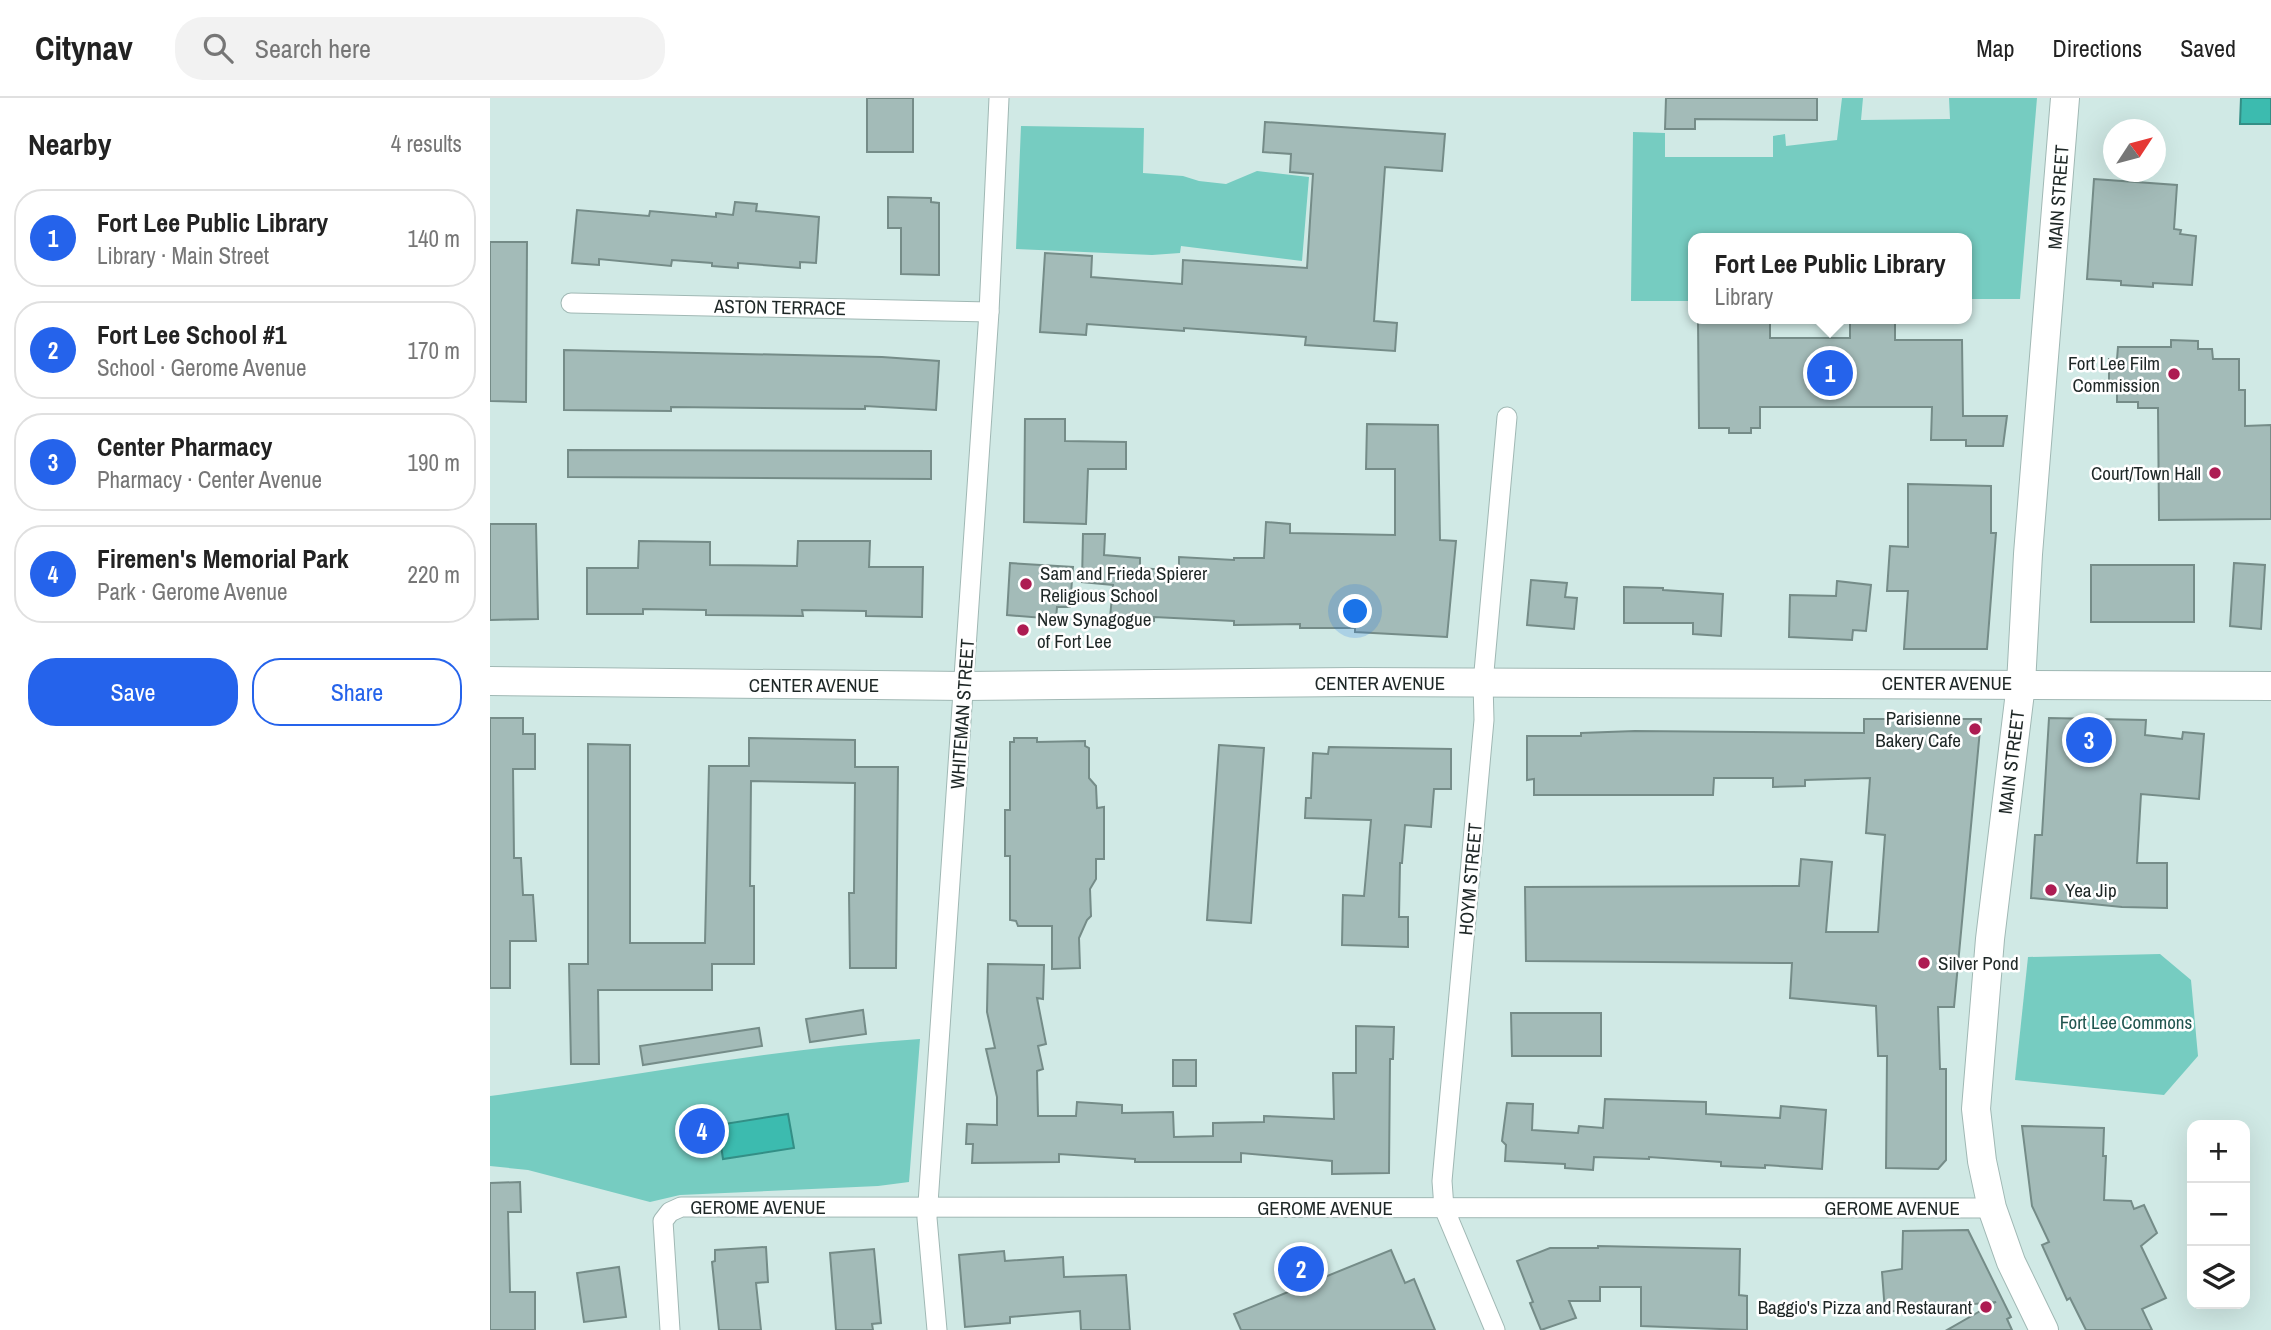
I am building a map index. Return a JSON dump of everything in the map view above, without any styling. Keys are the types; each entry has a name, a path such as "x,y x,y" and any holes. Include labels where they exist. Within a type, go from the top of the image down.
{"main road":[{"name":"MAIN STREET","path":"2044,1330 2011,1262 1992,1208 1982,1161 1976,1109 1990,939 2021,684 2029,535 2065,98"},
{"name":"CENTER AVENUE","path":"490,681 964,686 1483,683 2271,686"}],"street":[{"name":"WHITEMAN STREET","path":"937,1330 928,1207 989,312 999,98"},
{"name":"ASTON TERRACE","path":"571,303 989,312"},
{"name":"HOYM STREET","path":"1495,1330 1444,1208 1442,1181 1484,720 1483,683 1507,418"},
{"name":"GEROME AVENUE","path":"670,1330 663,1221 670,1212 681,1207 1992,1208"}],"green space":[{"path":"1842,98 1863,98 1861,120 1950,119 1949,98 2037,98 2020,299 1972,299 1972,233 1688,233 1688,301 1631,301 1633,132 1665,133 1665,157 1773,157 1773,136 1785,134 1786,146 1837,140"},
{"path":"1021,126 1144,128 1143,173 1183,176 1226,184 1257,171 1309,177 1302,261 1181,246 1180,253 1152,255 1016,249"},
{"name":"Fort Lee Commons","path":"2160,954 2191,980 2198,1056 2164,1095 2015,1080 2028,957"},
{"path":"920,1039 909,1182 878,1186 680,1195 650,1202 528,1170 490,1166 490,1096 758,1056"}],"shaded area":[{"path":"2241,98 2271,98 2271,124 2240,124"},
{"path":"788,1114 794,1148 723,1159 718,1125"}],"building":[{"path":"867,98 913,98 913,152 867,152"},
{"path":"1666,98 1817,98 1817,120 1695,119 1695,129 1665,129"},
{"path":"1265,122 1445,134 1442,171 1385,167 1374,321 1397,323 1395,351 1305,345 1306,337 1184,328 1184,331 1087,324 1086,335 1040,332 1045,253 1092,256 1091,277 1182,284 1183,260 1307,268 1313,174 1290,172 1291,154 1263,152"},
{"path":"2094,179 2103,180 2103,182 2177,185 2174,229 2181,230 2180,234 2196,236 2192,285 2153,283 2153,287 2121,285 2121,281 2087,279"},
{"path":"888,197 931,198 931,202 939,203 939,275 901,274 901,228 888,228"},
{"path":"735,202 757,204 756,211 819,217 816,263 800,262 800,268 738,263 738,268 672,260 671,266 599,259 599,265 572,263 577,210 649,216 650,211 716,217 716,213 733,215"},
{"path":"490,242 527,242 526,402 490,401"},
{"path":"1698,324 1770,324 1770,338 1850,338 1850,324 1895,324 1895,340 1962,340 1963,416 2007,416 2003,446 1966,446 1966,440 1931,440 1932,407 1760,407 1760,428 1751,428 1751,433 1729,433 1729,428 1699,428"},
{"path":"2171,340 2198,341 2198,349 2212,349 2213,359 2239,359 2239,390 2245,390 2245,426 2271,425 2271,519 2159,520 2158,408 2138,408 2138,402 2117,402 2117,391 2109,391 2109,359 2117,359 2118,347 2171,347"},
{"path":"564,350 882,357 939,361 936,410 865,406 865,409 671,407 671,411 564,410"},
{"path":"1025,419 1065,419 1065,441 1126,442 1126,469 1088,469 1086,524 1024,522"},
{"path":"1367,424 1438,425 1440,540 1456,541 1447,637 1355,632 1355,628 1300,628 1300,624 1234,625 1234,621 1110,618 1113,585 1082,582 1083,534 1105,534 1104,555 1140,558 1140,568 1179,571 1179,557 1234,560 1264,558 1266,522 1290,524 1290,533 1395,535 1395,469 1366,469"},
{"path":"568,450 931,451 931,479 568,477"},
{"path":"1908,484 1991,486 1991,533 1996,533 1987,649 1904,649 1908,591 1887,591 1890,546 1908,547"},
{"path":"490,524 536,524 538,619 490,620"},
{"path":"639,541 710,542 710,565 797,566 798,541 870,541 869,567 923,567 922,617 866,616 866,611 802,610 803,616 706,615 706,610 643,609 643,614 587,614 587,568 638,568"},
{"path":"1010,563 1073,567 1070,607 1057,607 1056,619 1007,615"},
{"path":"2234,563 2265,565 2261,629 2230,626"},
{"path":"2091,565 2194,565 2194,622 2091,622"},
{"path":"1531,580 1567,583 1565,597 1577,598 1574,629 1527,625"},
{"path":"1837,581 1871,585 1866,631 1853,630 1852,640 1789,637 1790,595 1836,596"},
{"path":"1624,587 1723,594 1721,636 1693,634 1693,623 1624,623"},
{"path":"490,718 523,718 523,734 535,734 535,769 513,769 514,858 521,858 523,895 533,895 536,941 510,941 510,988 490,988"},
{"path":"2049,718 2146,720 2145,735 2182,739 2183,732 2204,734 2199,799 2141,794 2137,863 2167,863 2167,908 2122,907 2031,898 2035,835 2042,835"},
{"path":"1864,719 1981,719 1954,1007 1938,1007 1940,1069 1946,1069 1946,1160 1938,1169 1886,1168 1887,1056 1878,1056 1876,1006 1790,998 1792,963 1526,961 1525,887 1799,886 1801,859 1832,862 1826,932 1878,932 1885,835 1866,833 1870,778 1805,780 1805,786 1773,787 1773,778 1714,778 1713,795 1534,795 1534,779 1527,780 1527,736 1581,736 1581,733 1635,731 1864,733"},
{"path":"749,738 855,740 855,767 898,767 896,968 850,968 849,893 854,893 855,783 751,781 750,886 754,886 754,964 712,964 712,990 598,990 599,1064 571,1064 569,964 588,964 588,744 630,745 630,943 705,943 709,766 749,766"},
{"path":"1014,738 1037,738 1037,742 1085,741 1085,746 1089,748 1089,778 1096,786 1097,808 1104,807 1104,859 1096,859 1096,879 1090,889 1091,916 1079,938 1080,968 1052,969 1052,926 1018,926 1016,921 1010,920 1010,856 1005,856 1005,810 1010,810 1010,742 1014,742"},
{"path":"1219,745 1264,748 1251,923 1207,920"},
{"path":"1329,747 1451,749 1451,789 1434,789 1431,827 1405,825 1400,863 1399,917 1408,917 1408,947 1342,945 1343,895 1364,896 1371,820 1305,818 1306,798 1311,798 1313,753 1328,754"},
{"path":"988,964 1044,965 1043,999 1037,998 1046,1044 1038,1046 1043,1069 1037,1071 1038,1116 1076,1116 1077,1102 1122,1105 1122,1113 1173,1112 1174,1137 1213,1136 1213,1123 1264,1122 1264,1116 1334,1119 1333,1073 1356,1073 1356,1026 1394,1027 1393,1059 1390,1059 1389,1173 1332,1174 1332,1161 1241,1153 1241,1162 1135,1162 1135,1159 1059,1154 1059,1162 972,1163 973,1144 966,1144 967,1124 997,1125 997,1097 986,1049 995,1048 987,1012"},
{"path":"863,1010 866,1034 810,1042 806,1019"},
{"path":"1511,1013 1601,1013 1601,1056 1512,1056"},
{"path":"759,1028 762,1046 643,1065 640,1046"},
{"path":"1173,1060 1196,1060 1196,1086 1173,1086"},
{"path":"1605,1099 1706,1102 1706,1114 1780,1118 1781,1106 1826,1110 1822,1169 1765,1165 1765,1168 1721,1166 1721,1162 1649,1157 1594,1157 1593,1170 1565,1168 1565,1164 1505,1161 1506,1145 1502,1141 1507,1103 1533,1104 1532,1130 1578,1133 1579,1126 1603,1128"},
{"path":"2022,1126 2104,1128 2104,1200 2131,1201 2134,1209 2144,1205 2157,1233 2141,1246 2166,1298 2142,1309 2152,1330 2086,1330 2070,1298 2067,1300 2042,1245 2049,1242 2032,1206"},
{"path":"520,1182 521,1212 508,1212 510,1292 535,1292 535,1330 490,1330 490,1183"},
{"path":"1968,1230 2011,1317 2007,1319 2012,1330 1947,1330 1996,1302 1885,1312 1882,1272 1902,1269 1903,1231"},
{"path":"1598,1246 1740,1249 1739,1295 1747,1296 1747,1330 1641,1326 1641,1287 1600,1287 1600,1301 1569,1301 1576,1318 1541,1330 1517,1261 1550,1248"},
{"path":"766,1247 768,1282 756,1283 761,1330 719,1330 712,1262 715,1261 715,1250"},
{"path":"874,1249 881,1323 872,1324 873,1330 836,1330 830,1253"},
{"path":"1391,1250 1405,1283 1414,1279 1435,1330 1241,1330 1234,1314"},
{"path":"1004,1251 1005,1261 1063,1257 1064,1277 1126,1275 1130,1330 1081,1330 1080,1311 1010,1317 1010,1323 965,1327 959,1255"},
{"path":"619,1267 626,1317 584,1322 577,1273"}],"place":[{"name":"Fort Lee Public Library","path":"1830,373"},
{"name":"Fort Lee Film Commission","path":"2174,374"},
{"name":"Court/Town Hall","path":"2215,473"},
{"name":"Sam and Frieda Spierer Religious School","path":"1026,584"},
{"name":"New Synagogue of Fort Lee","path":"1023,630"},
{"name":"Parisienne Bakery Cafe","path":"1975,729"},
{"name":"Center Pharmacy","path":"2089,740"},
{"name":"Yea Jip","path":"2051,890"},
{"name":"Silver Pond","path":"1924,963"},
{"name":"Firemen's Memorial Park","path":"702,1131"},
{"name":"Fort Lee School #1","path":"1301,1269"},
{"name":"Baggio's Pizza and Restaurant","path":"1986,1307"}]}
